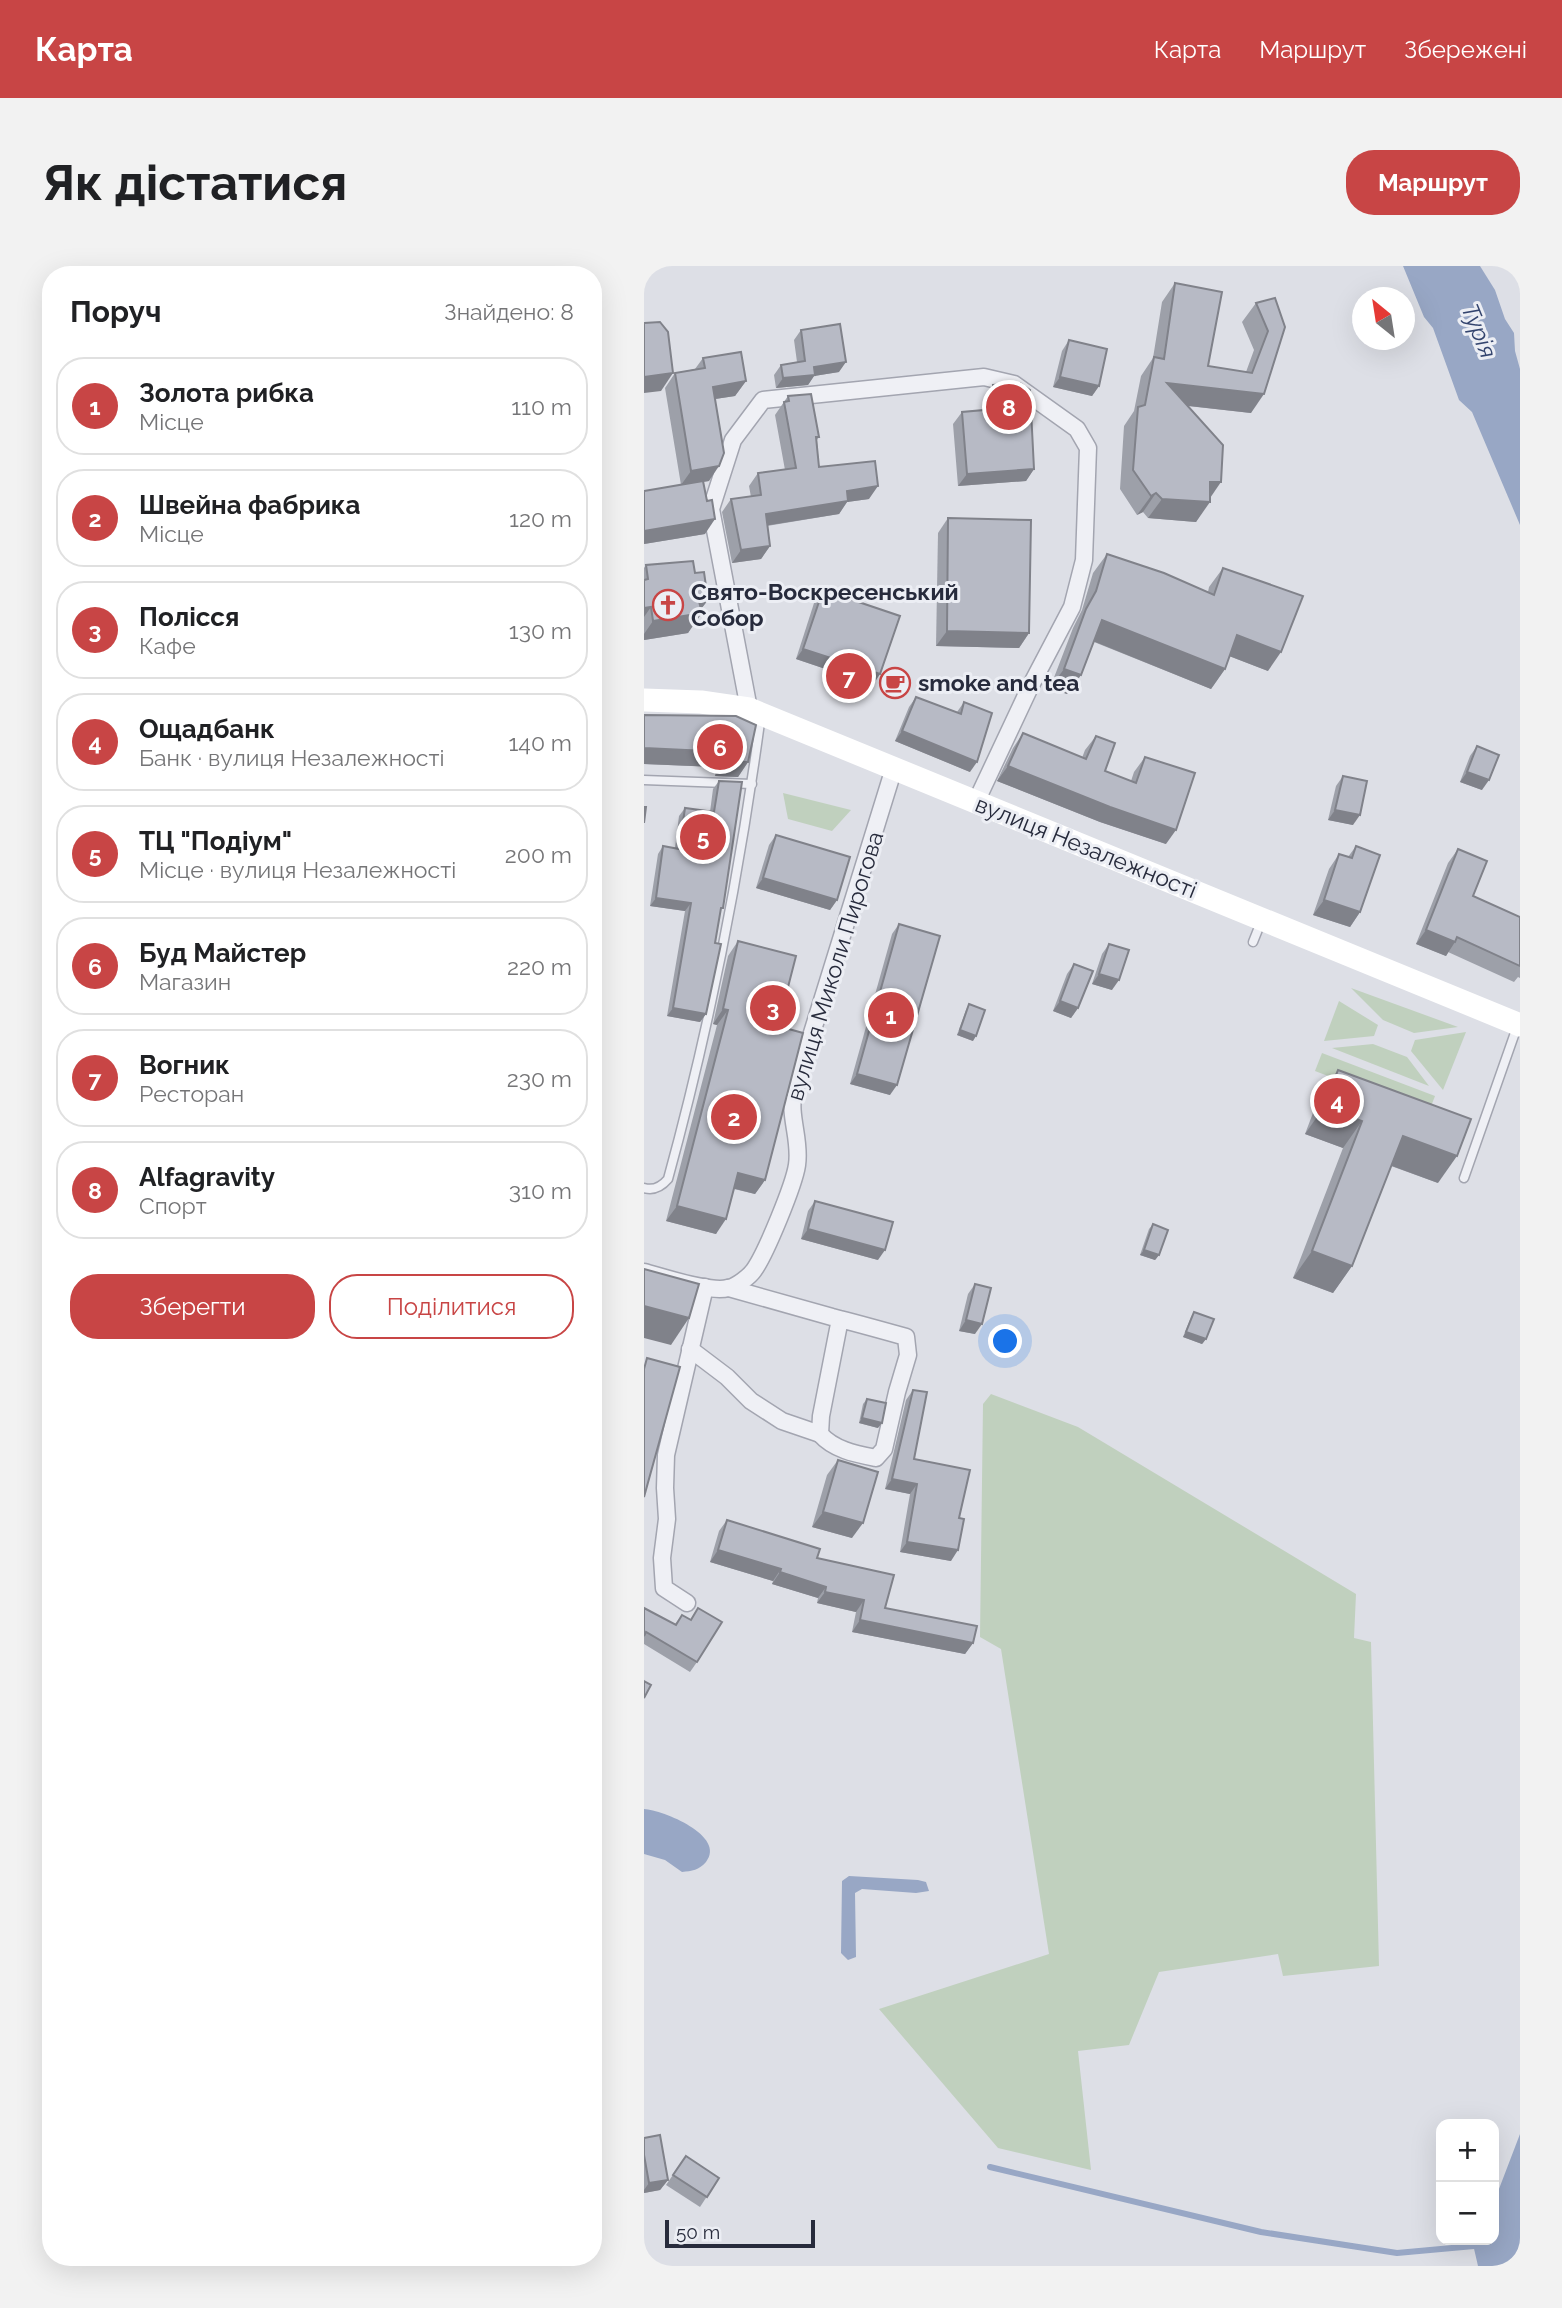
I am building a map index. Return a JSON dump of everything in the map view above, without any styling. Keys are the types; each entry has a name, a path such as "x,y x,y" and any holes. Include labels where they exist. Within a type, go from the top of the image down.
{"main road":[{"name":"вулиця Незалежності","path":"644,701 701,702 755,712 1519,1025"}],"street":[{"path":"755,712 711,509 733,440 763,400 984,377 1014,384 1077,429 1088,448 1084,560 1072,607 1030,687 976,802"},
{"name":"вулиця Миколи Пирогова","path":"729,1289 752,1272 764,1254 797,1166 797,1140 791,1104 894,768"},
{"path":"644,1272 705,1287 729,1289 906,1337 908,1355 884,1449 876,1458 855,1453 828,1443 820,1434 782,1421 751,1401 727,1377 690,1349"},
{"path":"687,1603 664,1588 662,1577 667,1519 666,1455 678,1370 690,1349 705,1287"},
{"path":"820,1434 839,1319"}],"lane":[{"path":"644,1188 649,1190 662,1186 668,1179 693,1086 729,924 752,784 755,712"},
{"path":"644,780 752,784"},
{"path":"1254,942 1262,919"},
{"path":"1464,1178 1519,1025"}],"green space":[{"path":"783,793 851,810 832,831 788,819"},
{"path":"1351,988 1458,1027 1414,1033 1383,1020"},
{"path":"1339,1001 1378,1025 1374,1036 1324,1041"},
{"path":"1466,1032 1443,1090 1411,1051 1415,1040"},
{"path":"1373,1044 1407,1057 1429,1086 1332,1048"},
{"path":"1322,1053 1435,1096 1428,1114 1315,1071"},
{"path":"991,1394 1078,1427 1356,1594 1354,1638 1371,1642 1379,1966 1283,1976 1278,1954 1159,1972 1129,2045 1078,2051 1091,2170 998,2148 879,2009 1049,1954 1001,1649 980,1637 983,1404"}],"water":[{"name":"Турія","path":"1403,266 1480,266 1495,290 1505,319 1514,333 1520,369 1520,525 1472,412 1459,400 1433,328 1424,317 1415,295 1415,287 1412,287"},
{"path":"644,1809 678,1819 701,1834 708,1843 710,1852 706,1862 695,1870 682,1872 665,1860 644,1854"},
{"path":"849,1876 918,1880 926,1882 929,1891 916,1893 862,1889 855,1893 856,1957 848,1960 841,1953 842,1881"},
{"path":"1520,2134 1520,2266 1478,2266 1473,2245 1499,2245 1499,2189"}],"building":[{"path":"1175,283 1222,292 1208,366 1252,373 1268,331 1256,303 1275,298 1285,327 1264,394 1167,383 1223,445 1221,482 1210,482 1210,502 1162,499 1156,493 1151,496 1133,470 1138,407 1145,405 1154,357 1164,359"},
{"path":"660,322 668,332 673,373 644,377 644,323"},
{"path":"840,324 846,362 814,367 815,375 783,378 781,365 805,361 801,330"},
{"path":"1069,340 1107,349 1099,386 1060,377"},
{"path":"741,352 746,381 713,387 724,453 719,466 691,471 675,373 705,368 703,358"},
{"path":"1020,383 1030,390 1034,469 967,474 962,412 995,409 993,385"},
{"path":"811,394 819,437 816,437 819,467 875,461 878,486 847,491 848,501 766,514 770,546 741,550 731,499 761,495 758,473 796,468 784,402 789,401 788,396"},
{"path":"703,481 707,501 712,500 715,519 644,531 644,491"},
{"path":"948,518 1031,520 1029,633 947,631"},
{"path":"1107,554 1164,573 1214,595 1223,568 1303,596 1281,652 1237,635 1225,669 1102,620 1081,675 1064,669 1086,609 1096,591"},
{"path":"693,561 695,573 704,572 708,600 699,601 702,613 653,621 651,607 644,608 644,580 648,579 646,565"},
{"path":"823,590 900,616 880,674 803,649"},
{"path":"916,697 961,714 964,702 992,713 977,762 902,731"},
{"path":"644,715 736,716 756,725 748,762 725,761 727,752 644,748"},
{"path":"1023,733 1086,759 1096,736 1115,743 1105,771 1136,783 1145,757 1195,773 1176,830 1008,766"},
{"path":"1477,746 1499,755 1489,780 1467,772"},
{"path":"1343,776 1367,781 1360,815 1335,810"},
{"path":"719,781 742,782 723,908 715,943 721,944 706,1014 673,1008 691,903 656,898 663,846 679,849 685,808 714,812"},
{"path":"776,835 850,857 837,900 763,878"},
{"path":"1356,846 1380,855 1360,912 1324,900 1339,854 1352,858"},
{"path":"1458,849 1487,861 1473,896 1520,917 1520,966 1457,937 1455,942 1426,930"},
{"path":"899,924 940,936 897,1085 857,1074"},
{"path":"738,941 796,956 778,1026 803,1033 765,1180 738,1173 726,1219 677,1206 728,1010 723,1009"},
{"path":"1109,944 1129,950 1119,980 1099,974"},
{"path":"1074,964 1093,971 1078,1008 1060,1001"},
{"path":"969,1004 985,1010 976,1036 960,1030"},
{"path":"1338,1070 1471,1119 1457,1156 1403,1136 1352,1266 1312,1251 1362,1121 1324,1107"},
{"path":"815,1201 893,1222 885,1250 808,1229"},
{"path":"1153,1224 1168,1230 1159,1255 1144,1250"},
{"path":"644,1269 699,1284 689,1318 644,1306"},
{"path":"975,1284 991,1288 982,1324 966,1320"},
{"path":"1194,1312 1214,1319 1206,1339 1186,1332"},
{"path":"647,1358 680,1367 644,1497 644,1369"},
{"path":"913,1390 927,1392 914,1459 970,1470 959,1518 964,1519 958,1550 907,1542 917,1484 892,1479"},
{"path":"867,1399 886,1403 882,1423 862,1418"},
{"path":"838,1460 878,1472 863,1523 823,1512"},
{"path":"727,1520 820,1549 817,1558 894,1575 885,1608 977,1626 973,1643 860,1620 864,1600 825,1592 826,1587 780,1572 781,1569 718,1550"},
{"path":"644,1608 676,1625 682,1615 691,1620 698,1608 722,1622 697,1662 646,1632 644,1636"},
{"path":"644,1681 651,1685 644,1698"},
{"path":"660,2135 668,2180 649,2183 644,2138"},
{"path":"686,2156 719,2178 707,2197 673,2175"}],"waterway":[{"path":"990,2167 1261,2232 1397,2253 1474,2246"}],"place":[{"name":"Alfagravity","path":"1009,407"},
{"name":"Свято-Воскресенський Собор","path":"668,605"},
{"name":"Вогник","path":"849,676"},
{"name":"smoke and tea","path":"895,683"},
{"name":"Буд Майстер","path":"720,747"},
{"name":"ТЦ \"Подіум\"","path":"703,837"},
{"name":"Полісся","path":"773,1008"},
{"name":"Золота рибка","path":"891,1015"},
{"name":"Ощадбанк","path":"1337,1101"},
{"name":"Швейна фабрика","path":"734,1117"}]}
